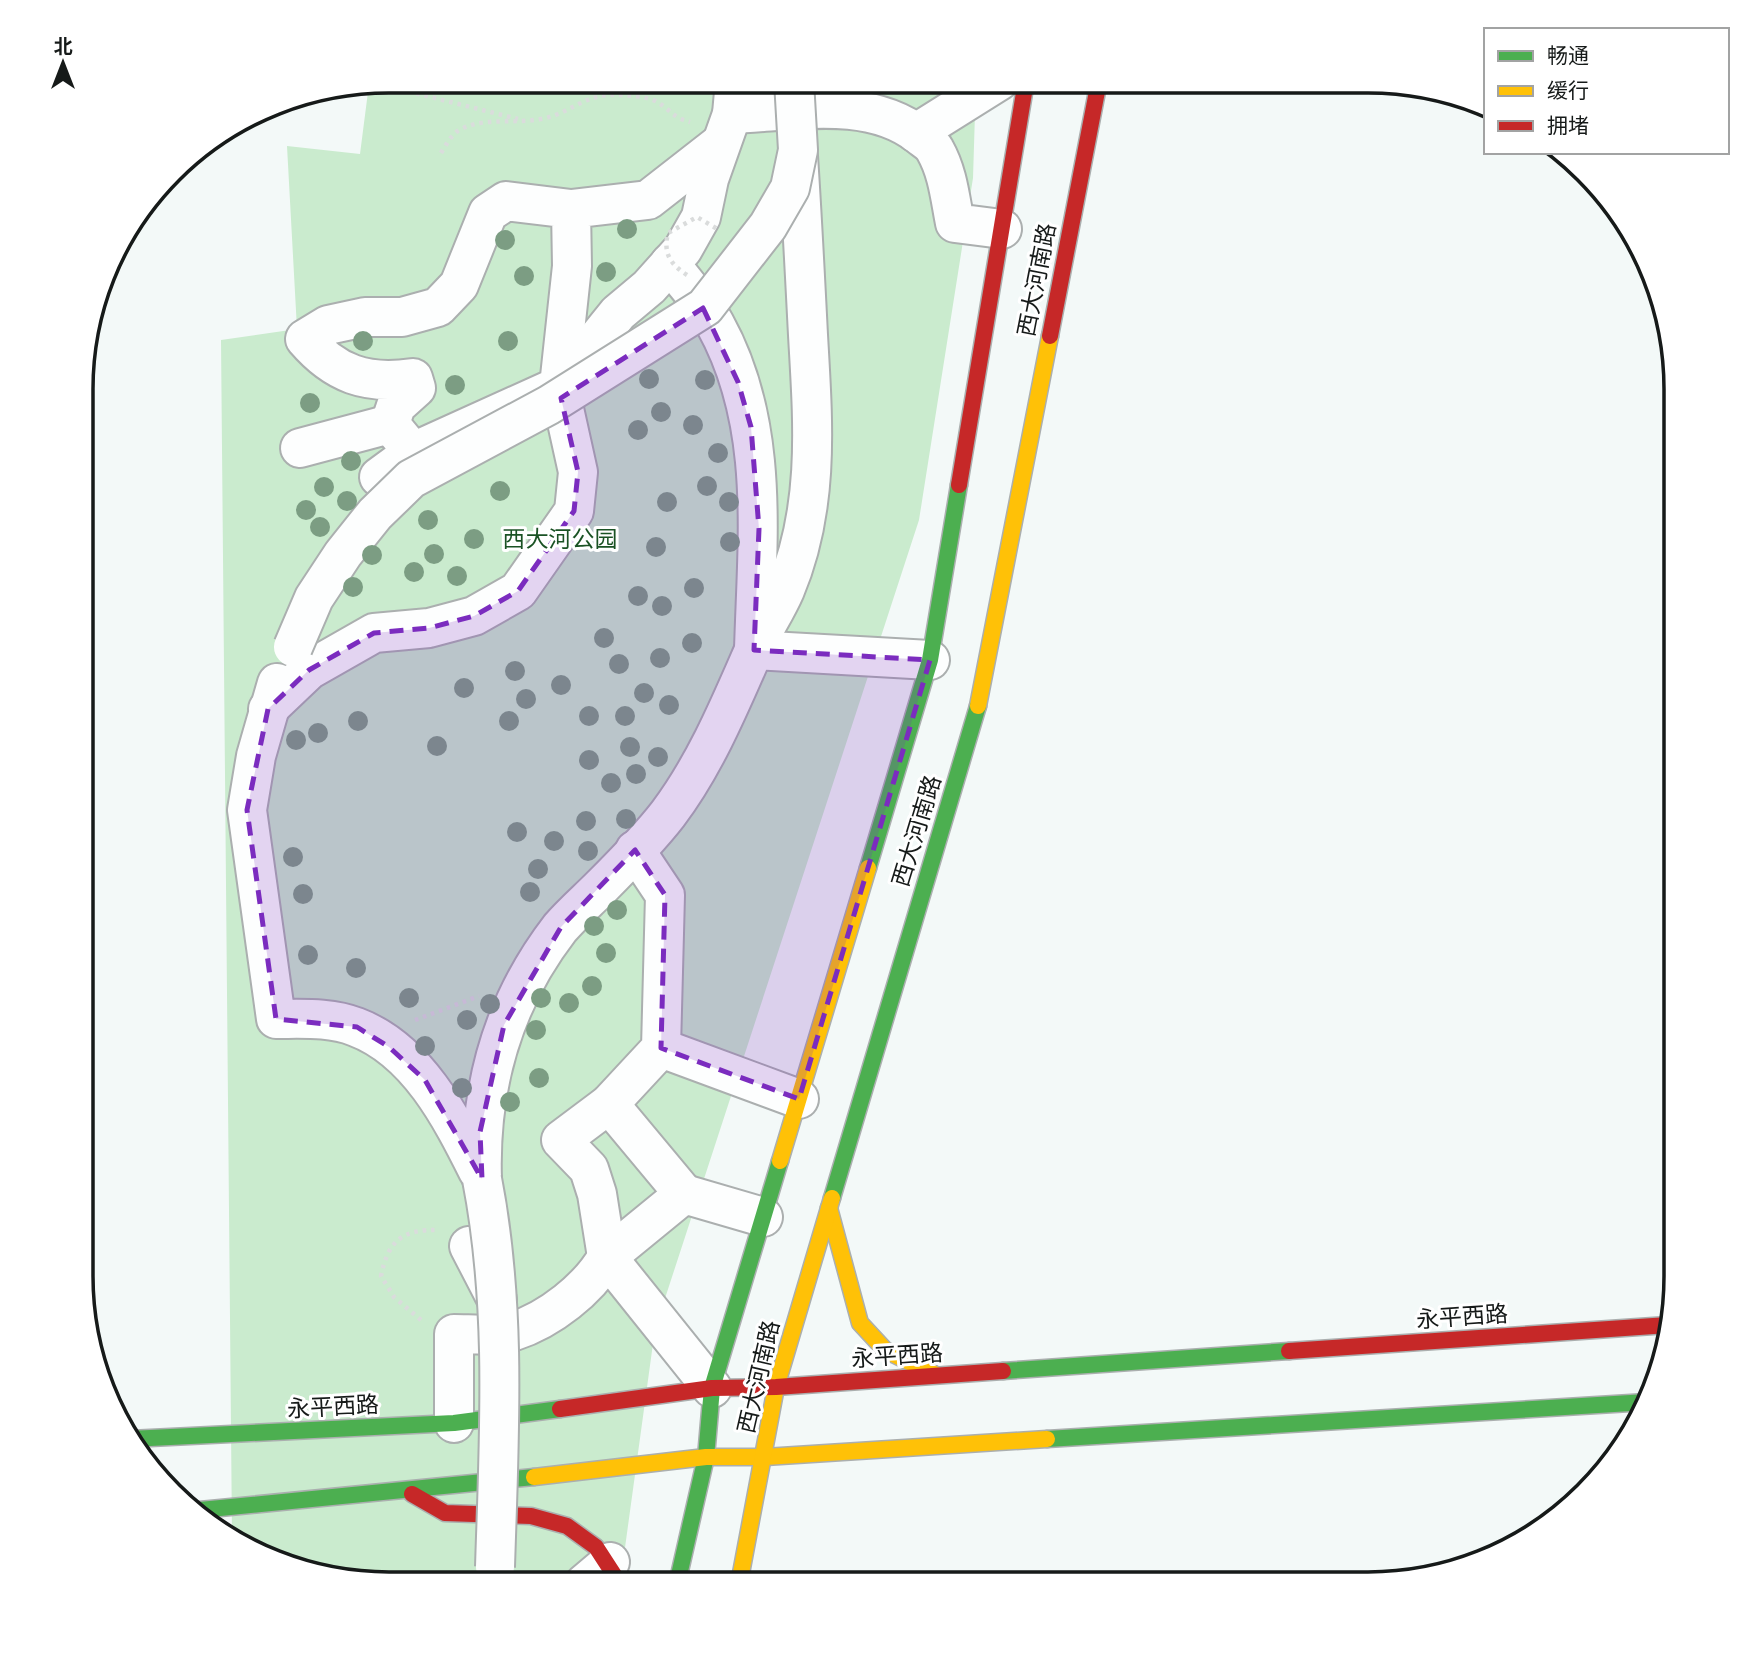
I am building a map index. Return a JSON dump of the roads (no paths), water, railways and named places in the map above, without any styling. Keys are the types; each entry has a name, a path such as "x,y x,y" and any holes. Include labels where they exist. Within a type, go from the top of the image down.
{"street":[{"path":"492,1572 500,1378 498,1300 494,1241 482,1180 480,1132 491,1065 504,1025 528,979 561,927 669,813 699,762 739,691 754,650 785,589 805,526 814,448 795,93"},
{"path":"916,133 980,93"},
{"name":"西大河南路","path":"680,1572 706,1457 712,1388 930,660 1024,93"},
{"name":"西大河南路","path":"741,1572 776,1387 979,699 1097,93"},
{"path":"379,477 402,438 396,406 416,388 413,378 378,379 335,369 305,339 328,325 365,317 402,317 439,307 459,285 488,213 506,201 571,209 648,200 728,117 820,96 878,113 907,125 934,147 946,174 954,223 1002,229"},
{"path":"728,117 701,216 682,249 683,270 714,323 738,382 751,427 760,529 754,650"},
{"path":"482,1180 457,1128 425,1080 390,1047 357,1027 326,1020 276,1019 247,810 256,756 268,709 279,675 313,597 375,514 411,479 549,405 705,307 768,226 790,188 798,150"},
{"path":"268,709 309,670 374,633 429,628 474,616 518,591 574,511 578,472 559,386 572,266 571,209"},
{"path":"300,448 402,438 559,386 618,313 649,287 683,270"},
{"path":"754,650 930,660"},
{"path":"635,850 665,895 662,1048 608,1104 561,1140 589,1169 597,1194 607,1257 712,1388"},
{"path":"662,1048 799,1099"},
{"path":"608,1104 684,1194 763,1217"},
{"path":"454,1423 454,1334 513,1331 575,1295 599,1271 607,1257 684,1194"},
{"path":"829,1208 860,1323 885,1350 938,1376"},
{"path":"469,1246 498,1300"},
{"name":"永平西路","path":"141,1438 454,1423 712,1388 776,1387 1660,1326"},
{"path":"207,1509 408,1491 706,1457 765,1457 1636,1403"},
{"path":"408,1491 443,1513 531,1514 567,1526 594,1542 603,1572"}],"park label":[{"name":"西大河公园","path":"560,539"}]}
